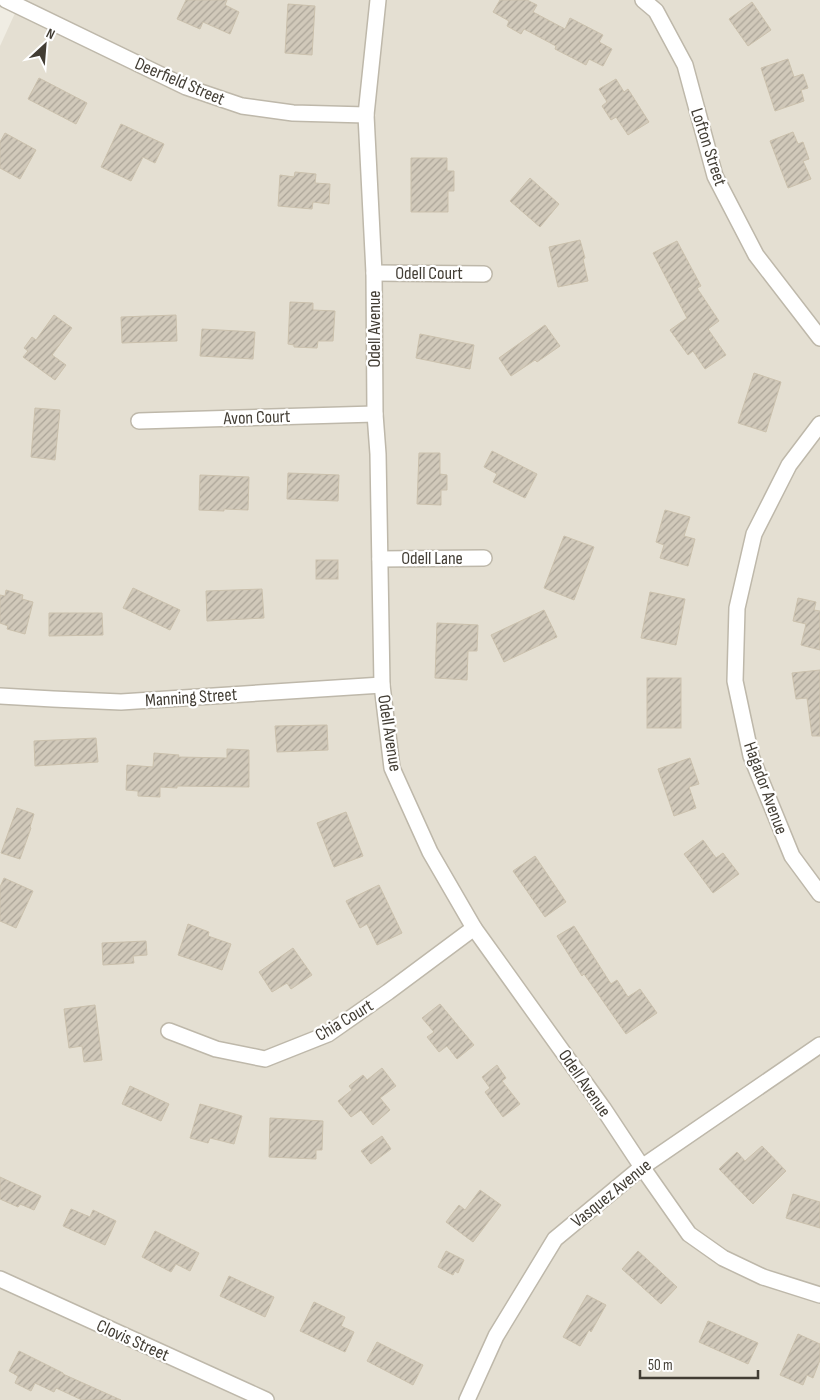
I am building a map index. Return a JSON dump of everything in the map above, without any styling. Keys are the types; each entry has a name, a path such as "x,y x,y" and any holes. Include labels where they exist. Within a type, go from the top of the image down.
{"street":[{"name":"Deerfield Street","path":"6,0 186,87 242,106 293,113 366,115"},
{"name":"Odell Avenue","path":"378,0 366,115 374,273 375,414 378,454 382,685 392,768 430,852 474,928 603,1108 689,1234 723,1258 763,1277 820,1295"},
{"name":"Lofton Street","path":"644,0 656,11 685,65 715,176 756,255 820,338"},
{"name":"Odell Court","path":"374,273 484,274"},
{"name":"Avon Court","path":"139,421 375,414"},
{"name":"Hagador Avenue","path":"820,424 789,465 754,534 737,608 735,680 751,756 792,856 820,894"},
{"name":"Odell Lane","path":"380,559 484,558"},
{"name":"Manning Street","path":"0,696 121,702 382,685"},
{"name":"Chia Court","path":"168,1030 216,1049 265,1058 328,1034 474,928"},
{"name":"Vasquez Avenue","path":"466,1400 496,1336 554,1239 642,1167 820,1045"},
{"name":"Clovis Street","path":"0,1279 266,1400"}],"shaded area":[{"path":"21,0 820,0 820,1400 0,1400 0,46"}],"building":[{"path":"186,0 227,0 225,5 239,12 230,34 203,22 200,29 177,19"},
{"path":"500,0 527,0 537,5 533,12 565,29 570,18 603,35 599,42 612,49 603,66 589,59 586,65 555,49 556,46 524,29 521,34 507,26 509,21 493,12"},
{"path":"752,2 771,30 748,46 729,19"},
{"path":"288,4 315,6 312,55 285,53"},
{"path":"788,59 794,77 803,74 808,88 801,90 804,101 775,111 761,68"},
{"path":"39,78 87,103 76,124 28,99"},
{"path":"616,79 624,92 628,89 649,122 628,135 616,117 611,120 602,106 607,102 599,89"},
{"path":"121,124 164,144 155,163 143,157 131,181 101,167"},
{"path":"793,132 798,144 803,142 809,159 803,161 811,179 788,188 770,141"},
{"path":"5,133 36,150 20,179 0,168 0,142"},
{"path":"411,158 447,158 447,171 454,171 454,191 448,191 448,212 411,212"},
{"path":"295,172 316,174 315,183 330,184 329,204 313,202 312,209 278,206 280,175 294,177"},
{"path":"530,178 559,204 540,227 510,201"},
{"path":"580,240 588,281 558,287 549,247"},
{"path":"677,241 701,286 697,288 719,321 708,329 726,355 705,369 693,351 688,355 670,330 687,318 653,253"},
{"path":"290,302 313,303 313,310 335,311 333,341 318,341 317,348 294,347 294,345 288,344"},
{"path":"54,315 72,328 52,355 66,365 55,380 23,357 28,351 24,348 32,337 36,340"},
{"path":"176,315 177,341 122,343 121,317"},
{"path":"545,325 560,346 537,362 535,360 511,376 499,358"},
{"path":"202,329 255,332 253,359 200,356"},
{"path":"420,334 474,345 470,369 416,358"},
{"path":"754,373 781,382 766,432 738,423"},
{"path":"35,408 60,410 55,460 31,457"},
{"path":"492,451 537,474 525,498 493,482 497,474 484,467"},
{"path":"419,453 440,453 440,474 447,475 447,490 441,490 441,505 417,504"},
{"path":"288,473 339,475 338,501 287,499"},
{"path":"200,475 249,477 248,510 199,510"},
{"path":"665,510 690,517 684,536 695,539 688,566 660,558 664,545 656,542"},
{"path":"564,536 594,547 574,600 544,588"},
{"path":"316,560 338,560 338,579 316,579"},
{"path":"133,588 180,610 170,630 123,608"},
{"path":"262,589 264,618 207,621 206,591"},
{"path":"6,590 23,595 22,599 33,602 25,634 7,629 8,626 0,623 0,595 5,596"},
{"path":"650,592 685,599 676,645 641,638"},
{"path":"798,598 816,602 814,610 820,611 820,650 801,645 806,624 793,621"},
{"path":"544,610 557,637 504,662 491,635"},
{"path":"49,613 102,613 103,635 49,636"},
{"path":"437,623 478,625 477,651 468,651 467,680 435,678"},
{"path":"820,670 820,736 812,736 807,698 796,699 792,673"},
{"path":"647,678 681,678 681,728 647,728"},
{"path":"327,725 328,750 277,752 275,726"},
{"path":"96,738 98,762 35,766 34,741"},
{"path":"227,749 249,750 249,787 160,787 160,797 138,796 138,791 126,790 127,765 153,767 154,753 179,755 178,757 227,758"},
{"path":"690,758 699,784 689,787 696,808 674,816 658,769"},
{"path":"17,808 34,814 20,859 1,853"},
{"path":"346,812 363,856 334,867 317,823"},
{"path":"703,840 716,858 723,853 739,874 713,893 684,854"},
{"path":"535,856 566,902 545,917 513,871"},
{"path":"4,878 33,891 16,928 0,921 0,887"},
{"path":"379,885 402,933 377,945 367,924 360,928 346,901"},
{"path":"188,924 209,932 208,936 231,944 222,970 178,955"},
{"path":"574,926 611,984 617,980 628,997 640,989 657,1013 626,1034 584,974 582,976 557,936"},
{"path":"146,941 147,955 133,956 134,963 103,965 102,943"},
{"path":"293,948 312,975 291,989 287,983 272,992 259,972"},
{"path":"440,1004 474,1045 457,1059 447,1046 439,1052 427,1037 434,1032 422,1018"},
{"path":"95,1005 102,1060 84,1062 82,1046 69,1048 64,1009"},
{"path":"497,1065 506,1078 502,1081 520,1104 503,1117 485,1092 490,1088 482,1077"},
{"path":"382,1068 396,1086 380,1098 390,1110 373,1125 361,1110 351,1117 338,1101 352,1090 349,1086 363,1075 367,1080"},
{"path":"130,1086 169,1104 161,1121 122,1104"},
{"path":"200,1104 242,1116 234,1144 210,1138 208,1143 190,1138"},
{"path":"270,1118 323,1121 322,1150 316,1150 316,1159 269,1157"},
{"path":"382,1136 391,1149 371,1164 361,1151"},
{"path":"762,1146 786,1171 753,1204 719,1169 737,1152 745,1161"},
{"path":"0,1177 41,1196 34,1210 20,1204 18,1207 0,1199"},
{"path":"480,1190 501,1205 473,1242 446,1222 459,1205 465,1210"},
{"path":"793,1194 820,1202 820,1228 786,1218"},
{"path":"71,1209 90,1217 93,1210 116,1221 105,1245 63,1226"},
{"path":"155,1231 199,1253 190,1271 176,1264 171,1272 142,1257"},
{"path":"446,1251 464,1260 458,1273 455,1271 453,1275 438,1267"},
{"path":"638,1251 677,1287 661,1304 622,1269"},
{"path":"229,1276 274,1297 265,1317 220,1296"},
{"path":"587,1295 606,1305 591,1332 589,1330 580,1346 563,1337"},
{"path":"314,1302 345,1317 341,1326 354,1332 345,1352 300,1331"},
{"path":"708,1321 758,1343 748,1364 699,1342"},
{"path":"798,1334 820,1344 820,1360 813,1378 807,1375 803,1385 780,1375"},
{"path":"377,1342 423,1365 413,1385 367,1361"},
{"path":"19,1351 63,1374 121,1400 82,1400 56,1388 54,1392 35,1383 31,1391 15,1383 18,1376 9,1371"}]}
